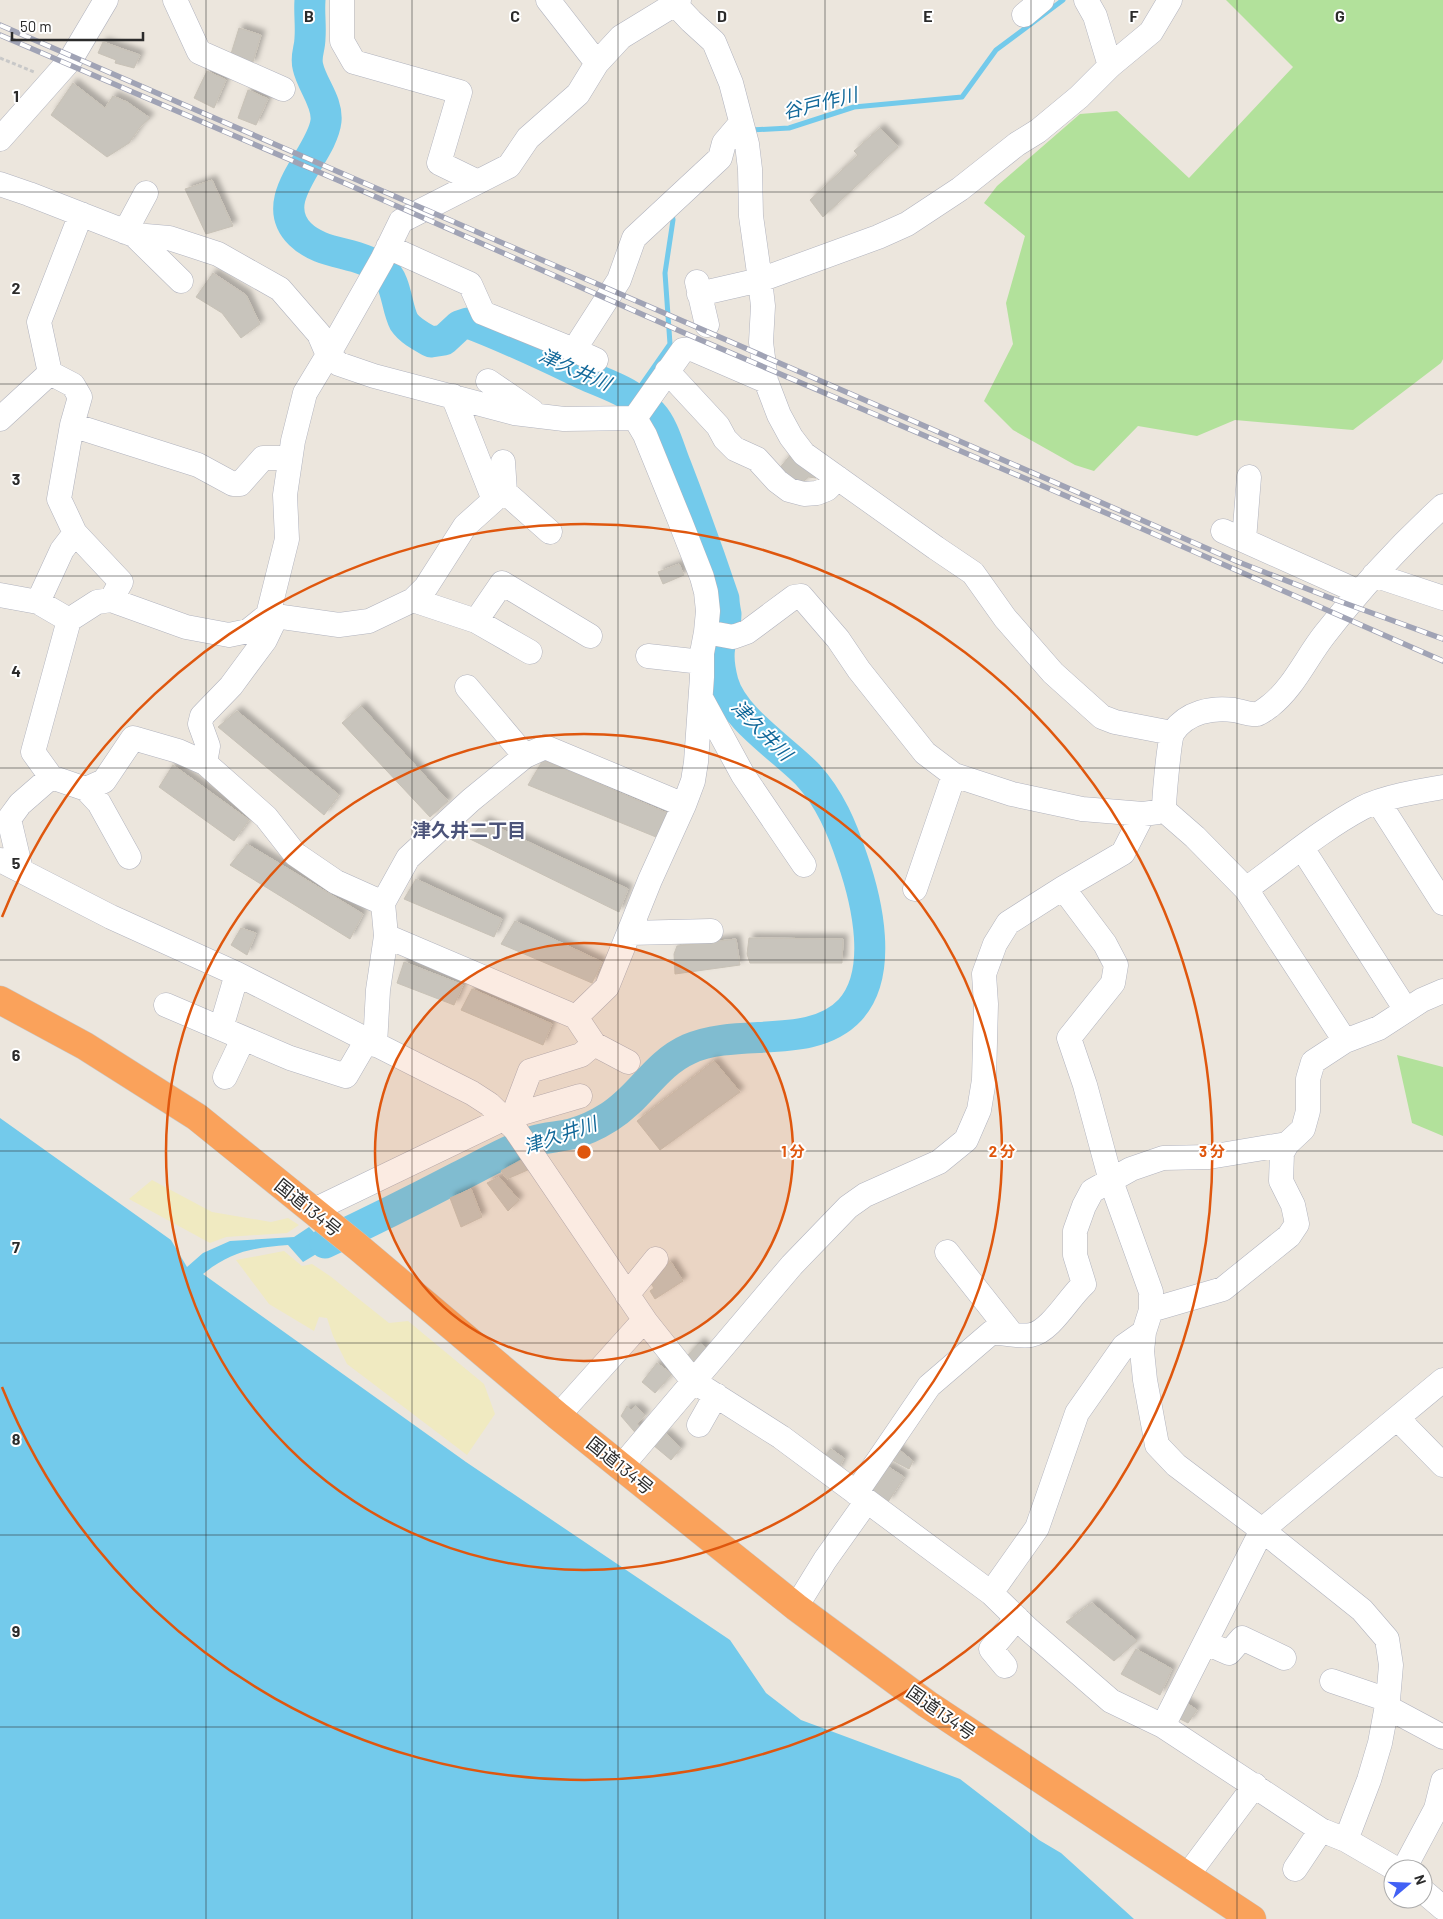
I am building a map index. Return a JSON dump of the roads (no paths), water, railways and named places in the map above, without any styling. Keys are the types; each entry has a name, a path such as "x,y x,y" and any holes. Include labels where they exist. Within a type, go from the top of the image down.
{"highway":[{"name":"国道134号","path":"0,1000 85,1046 197,1117 358,1248 558,1416 796,1607 927,1704 1252,1919"}],"street":[{"path":"0,139 71,59 106,0"},
{"path":"175,0 199,52 284,89"},
{"path":"342,0 342,41 354,62 460,92 439,163 478,182"},
{"path":"548,0 597,63"},
{"path":"1024,15 1042,0"},
{"path":"1086,0 1095,16 1110,66"},
{"path":"707,325 698,288 760,280 878,237 908,224 960,189 1017,144 1038,131 1079,97 1110,66 1151,32 1170,0"},
{"path":"205,763 208,746 200,724 202,716 231,686 265,640 272,616 287,539 285,495 290,458 305,393 381,261 401,222 509,166 528,138 578,94 597,63 621,37 677,2 691,21 714,42 731,84 747,144 750,168 751,216 763,306 761,342 766,381 779,415 795,442 804,454 973,573 1005,618 1053,672 1102,717 1116,722 1172,732"},
{"path":"574,350 619,280 634,238 720,158 724,143 741,123"},
{"path":"0,184 130,233 169,238 218,254 280,289 319,334 328,355 339,364 365,373 514,413 542,418 564,419 639,410 683,350 692,349 766,381"},
{"path":"130,233 146,193"},
{"path":"50,373 39,322 81,214"},
{"path":"130,233 181,281"},
{"path":"381,261 470,284 483,313 596,360"},
{"path":"667,371 718,426 725,439 735,449 757,459 777,481 789,490 804,494 817,494 827,489 838,478"},
{"path":"50,373 73,384 80,397 72,425 59,499 75,533 121,582 111,600"},
{"path":"0,418 50,373"},
{"path":"488,381 542,418"},
{"path":"453,396 498,492 550,532"},
{"path":"639,410 645,435 702,577 717,634"},
{"path":"72,425 198,464 233,484 240,484 262,458 290,458"},
{"path":"129,857 99,803 86,789 51,777 33,752 68,620 97,602 111,600 186,627 229,635 248,630 272,616 339,625 369,621 413,600 426,587 465,526 494,500 498,492 503,462"},
{"path":"1249,477 1233,536 1367,584 1443,598"},
{"path":"621,1467 792,1264 848,1207 865,1194 939,1162 966,1140 979,1110 984,1080 986,1004 984,974 995,944 1008,924 1063,888 1123,853 1164,796 1172,732 1190,717 1207,709 1256,714 1284,694 1324,635 1367,584 1406,540 1443,506"},
{"path":"38,602 62,550 75,533"},
{"path":"476,621 502,583 590,636"},
{"path":"0,595 38,602 68,620"},
{"path":"576,1016 607,987 650,880 693,781 701,698 702,653 717,634 747,632 794,597 802,596 925,753 954,775 1012,794 1082,809 1154,812 1195,837 1246,889 1344,1041"},
{"path":"413,600 476,621 530,652"},
{"path":"648,656 702,662"},
{"path":"467,688 525,756"},
{"path":"701,698 743,775 804,865"},
{"path":"86,789 104,781 133,738 178,751 205,763 266,817 295,854 336,882 383,903"},
{"path":"166,1005 290,1058 346,1076 371,1043 386,936 383,903 408,858 471,800 525,756 545,747 684,805"},
{"path":"915,889 954,775"},
{"path":"21,870 5,821 20,804 51,777"},
{"path":"1246,889 1302,848 1363,808 1412,792 1443,787"},
{"path":"1379,802 1443,903"},
{"path":"1302,848 1406,1010"},
{"path":"0,860 111,917 237,974 472,1093 489,1104 511,1121 627,1295 646,1322 693,1380 781,1437 991,1593 1111,1702 1163,1726 1321,1830 1346,1840 1383,1861"},
{"path":"1063,888 1105,944 1116,965 1113,983 1069,1038 1085,1085 1111,1181 1151,1292 1142,1351 1157,1445 1176,1465 1262,1530 1362,1610 1387,1639 1391,1665 1380,1743 1369,1780 1346,1840"},
{"path":"629,933 711,931"},
{"path":"386,936 576,1016 594,1044 628,1062"},
{"path":"221,1028 237,974"},
{"path":"991,1593 1036,1528 1077,1414 1124,1346 1148,1321 1223,1289 1289,1236 1297,1224 1293,1205 1281,1181 1282,1153 1287,1144 1303,1129 1308,1111 1308,1078 1314,1062 1344,1041 1379,1028 1422,1000 1443,991"},
{"path":"225,1077 243,1039"},
{"path":"511,1121 530,1071 581,1055 594,1044"},
{"path":"312,1211 511,1121 580,1096"},
{"path":"796,1607 929,1386 992,1332 1021,1334 1044,1330 1074,1293 1084,1284 1075,1255 1075,1231 1092,1191 1131,1169 1163,1158 1209,1157 1287,1144"},
{"path":"947,1252 1021,1334"},
{"path":"627,1295 656,1259"},
{"path":"558,1416 637,1328 646,1322"},
{"path":"1163,1726 1262,1530 1443,1380"},
{"path":"699,1424 716,1395"},
{"path":"1398,1419 1439,1454"},
{"path":"1005,1666 991,1649 1017,1618"},
{"path":"1206,1643 1229,1653 1242,1638 1284,1658"},
{"path":"1332,1681 1387,1704 1443,1736"},
{"path":"1409,1859 1436,1809 1443,1781"},
{"path":"1187,1876 1254,1785"},
{"path":"1295,1869 1321,1830"},
{"path":"1433,1900 1443,1908"}],"water":[{"path":"0,1118 171,1240 187,1267 203,1253 230,1241 294,1237 309,1227 328,1247 303,1262 288,1245 275,1246 243,1252 223,1260 203,1274 466,1462 730,1640 766,1693 801,1720 960,1779 1039,1840 1061,1853 1134,1919 0,1919"}],"waterway":[{"name":"津久井川","path":"310,0 310,42 307,63 325,107 326,121 322,134 292,192 289,206 291,221 300,234 309,241 330,250 363,259 383,270 394,287 404,322 413,331 431,342 444,340 459,326 468,323 628,394 644,406 656,419 666,439 724,599 726,618 719,659 723,682 728,695 748,720 808,775 823,794 835,814 858,875 863,895 867,915 870,957 867,977 860,995 850,1010 834,1023 795,1035 729,1039 689,1049 667,1063 620,1109 600,1122 576,1133 524,1144 325,1243"},
{"name":"谷戸作川","path":"751,130 789,128 854,107 962,97 996,50 1063,0"},
{"name":"谷戸作川","path":"633,397 670,344 665,273 673,220 672,214"}],"railway":[{"path":"0,25 1236,561 1443,639"},
{"path":"0,35 349,185 689,335 1113,516 1443,661"}],"district":[{"name":"津久井二丁目","path":"469,830"}]}
